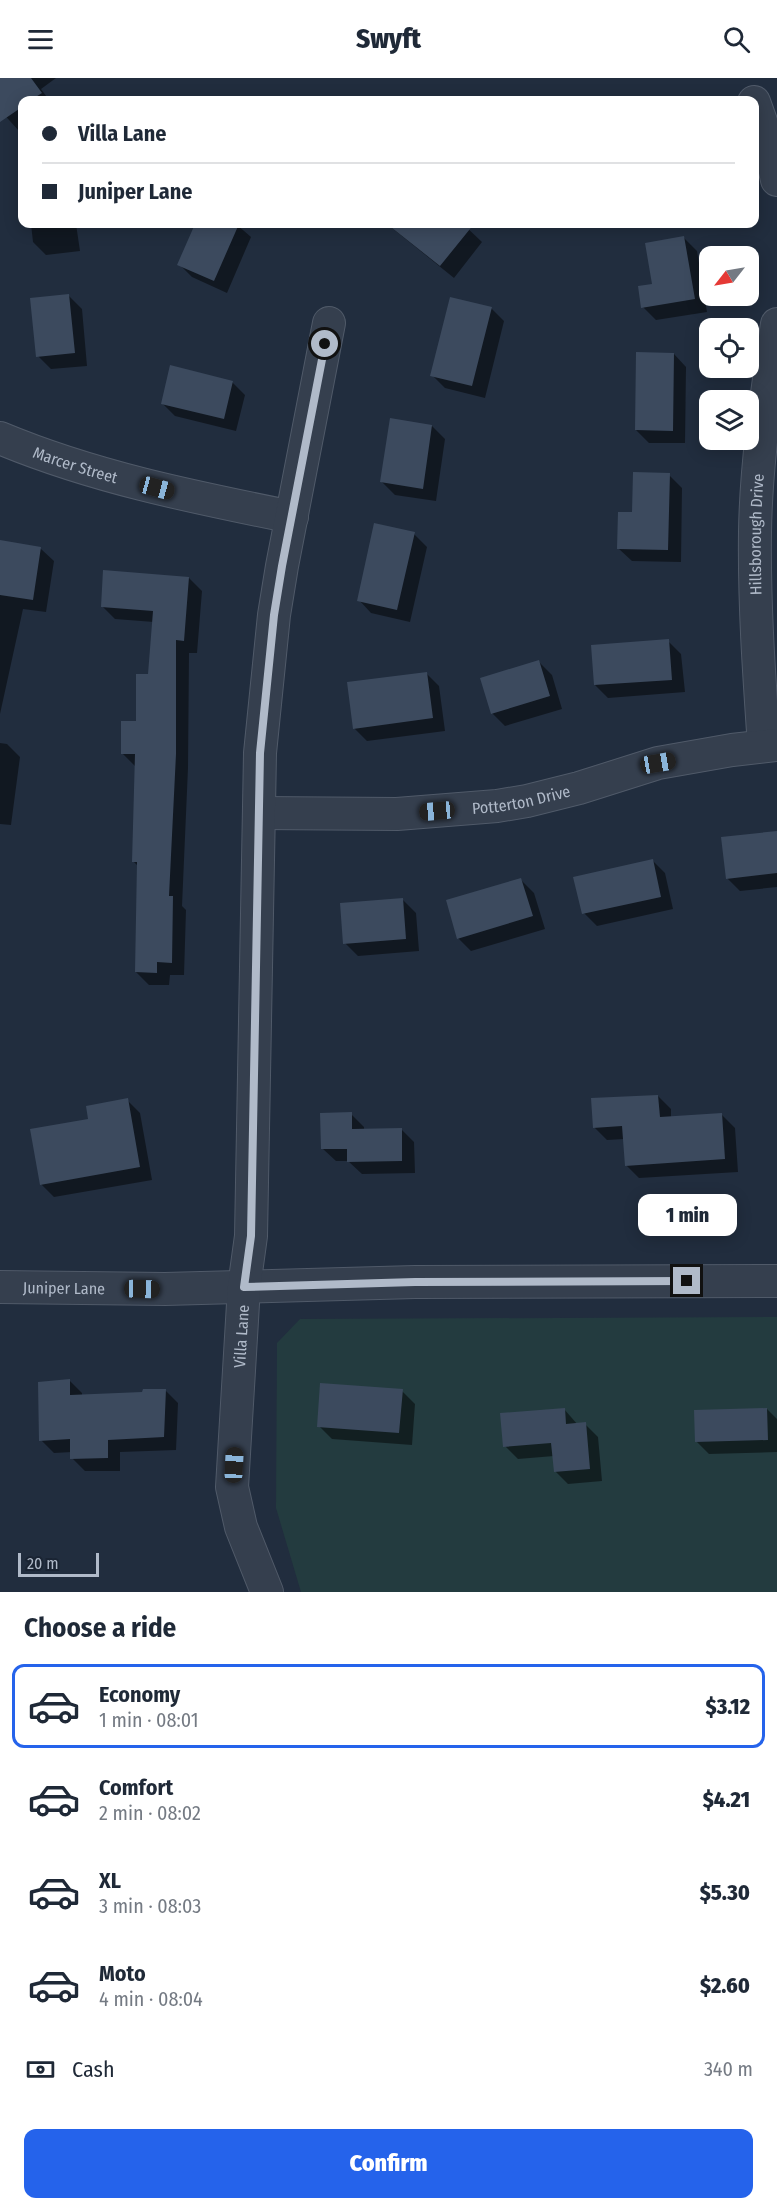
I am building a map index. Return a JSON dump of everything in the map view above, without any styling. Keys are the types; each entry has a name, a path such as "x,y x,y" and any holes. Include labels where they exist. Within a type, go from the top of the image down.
{"street":[{"path":"745,78 752,96"},
{"path":"759,115 777,180"},
{"name":"Villa Lane","path":"267,1592 241,1527 232,1487 244,1287 251,1236 260,753 274,615 329,323"},
{"name":"Hillsborough Drive","path":"770,745 755,612 755,529 765,409 777,324"},
{"name":"Marcer Street","path":"0,438 76,465 177,494 292,517"},
{"name":"Potterton Drive","path":"260,813 397,814 497,806 579,788 658,763 770,745"},
{"name":"Juniper Lane","path":"0,1287 165,1289 415,1282 777,1281"}],"green space":[{"path":"777,1317 777,1592 301,1592 276,1508 277,1343 300,1319"}],"building":[{"path":"0,78 31,78 42,93 37,96 18,96 18,110 0,122"},
{"path":"193,228 237,228 214,281 177,265"},
{"path":"392,228 471,228 440,266"},
{"path":"684,236 695,299 641,308 638,286 652,284 645,243"},
{"path":"69,294 75,353 36,357 30,298"},
{"path":"450,297 492,307 472,386 430,376"},
{"path":"636,352 674,353 673,431 635,430"},
{"path":"170,365 233,381 224,419 161,404"},
{"path":"390,418 432,425 423,489 380,482"},
{"path":"633,472 670,473 668,550 617,549 618,512 632,512"},
{"path":"374,523 415,532 397,610 357,601"},
{"path":"0,540 41,547 33,600 0,595"},
{"path":"103,570 189,577 184,641 176,640 176,754 169,896 173,896 172,963 157,962 157,973 135,972 137,862 132,862 135,754 121,754 121,721 136,721 136,674 148,674 153,611 101,607"},
{"path":"669,639 672,680 594,685 591,645"},
{"path":"539,660 550,696 491,714 480,678"},
{"path":"427,672 433,718 353,729 347,682"},
{"path":"777,831 777,873 726,879 721,837"},
{"path":"653,859 661,897 582,914 573,877"},
{"path":"521,878 533,916 457,939 446,900"},
{"path":"403,898 406,939 343,944 340,903"},
{"path":"658,1095 660,1117 722,1113 725,1159 625,1166 622,1126 593,1128 591,1098"},
{"path":"128,1098 140,1167 40,1185 30,1129 88,1119 86,1106"},
{"path":"352,1112 352,1129 402,1128 402,1161 347,1162 347,1149 321,1149 320,1113"},
{"path":"70,1379 70,1395 166,1389 164,1437 108,1440 108,1458 70,1459 70,1439 39,1441 38,1382"},
{"path":"320,1383 403,1389 399,1433 317,1427"},
{"path":"565,1408 566,1424 586,1422 590,1469 554,1472 551,1443 503,1447 500,1413"},
{"path":"767,1408 768,1440 695,1442 694,1410"}],"route":[{"path":"325,344 274,615 260,753 251,1236 244,1287 415,1282 687,1281"}]}
